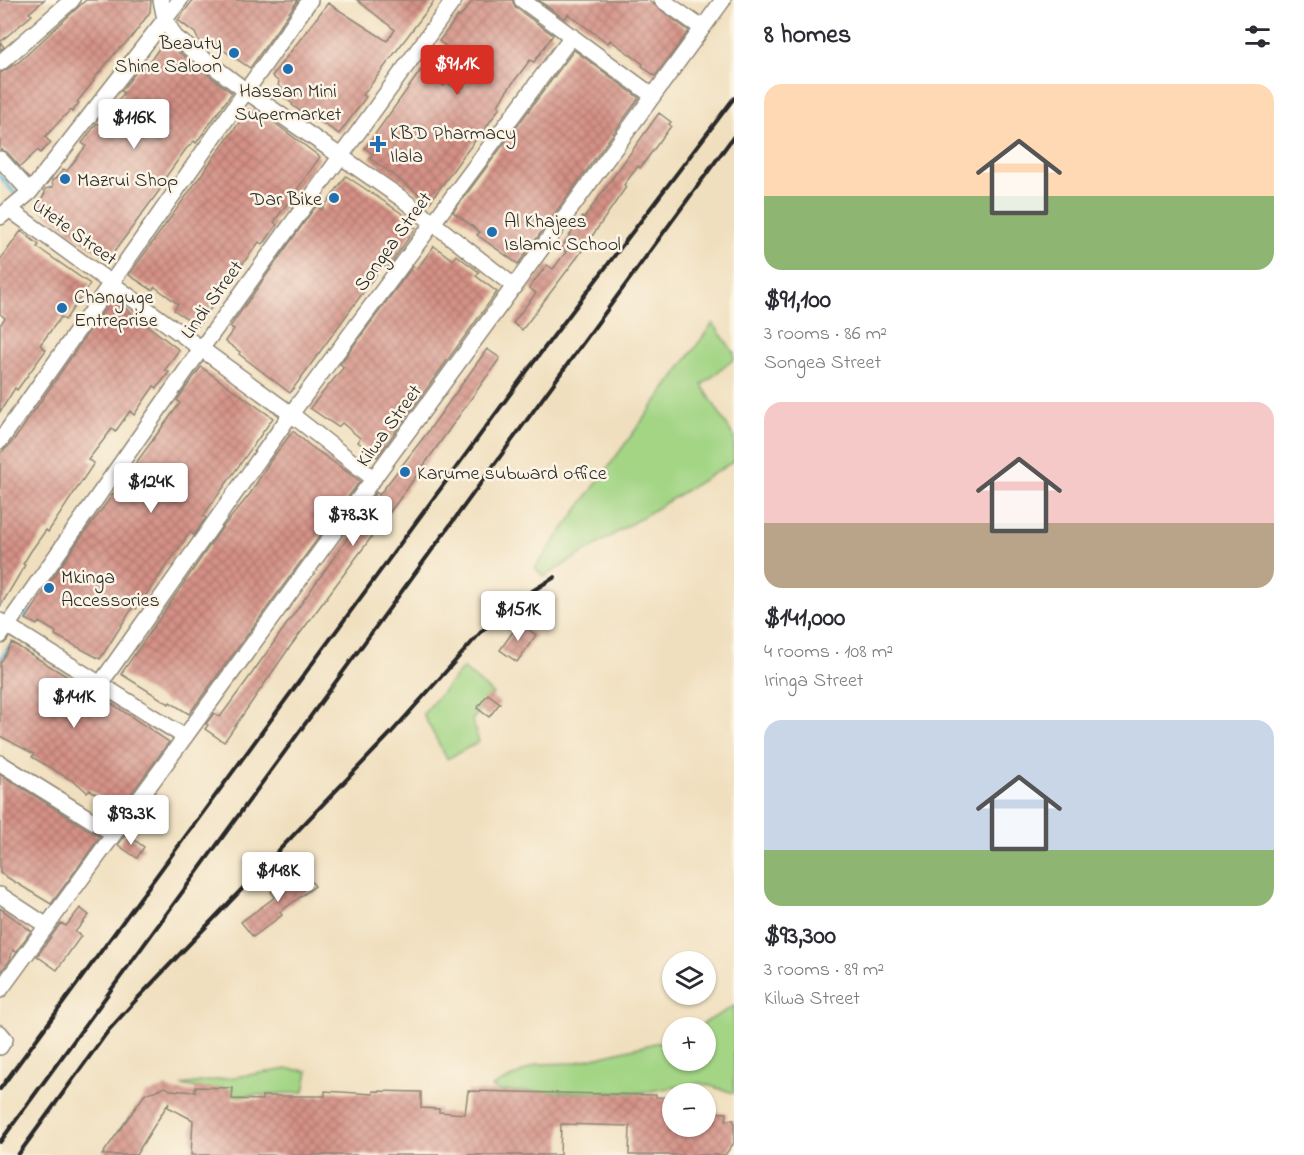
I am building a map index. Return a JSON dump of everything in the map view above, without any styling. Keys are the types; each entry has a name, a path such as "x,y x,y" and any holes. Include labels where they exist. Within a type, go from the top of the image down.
{"street":[{"path":"0,63 72,0"},
{"path":"161,0 165,19 175,37 246,92 432,221 515,287"},
{"path":"5,213 30,192 180,0"},
{"path":"0,441 310,0"},
{"name":"Lindi Street","path":"2,627 454,0"},
{"path":"522,0 653,96"},
{"path":"662,0 702,28"},
{"name":"Kilwa Street","path":"0,990 723,0"},
{"name":"Songea Street","path":"100,684 291,414 432,221 572,36"},
{"name":"Utete Street","path":"0,159 30,192"},
{"name":"Utete Street","path":"5,213 110,282 291,414 374,479"},
{"path":"2,627 185,737"},
{"path":"0,763 114,834"},
{"path":"0,895 47,926"},
{"path":"0,1033 5,1040 0,1047"}],"green space":[{"path":"713,323 734,353 734,359 702,385 734,437 734,461 544,577 535,568"},
{"path":"463,668 493,694 472,720 479,742 447,759 423,714"},
{"path":"734,1006 734,1093 716,1088 716,1083 662,1083 662,1089 638,1093 498,1091 492,1087 538,1064 573,1063 662,1041 662,1071 716,1071 715,1017"},
{"path":"288,1069 308,1071 304,1092 239,1096 181,1085"}],"building":[{"path":"0,0 44,0 29,13 32,15 0,42"},
{"path":"86,0 151,0 150,12 131,38 120,47 93,80 72,112 70,110 45,137 51,143 40,153 38,150 20,167 7,152 0,149 0,73 19,62"},
{"path":"193,0 298,0 250,68 214,44 206,49 201,45 195,33 178,20"},
{"path":"357,0 435,0 363,95 366,97 339,134 310,115 308,117 292,105 282,96 285,91 272,76 328,3 387,41 395,30"},
{"path":"473,0 512,0 516,8 553,35 534,62 530,60 506,92 498,106 500,107 479,138 430,202 370,158 373,154 365,148 421,70 444,86 446,82 460,92 477,70 439,41"},
{"path":"538,0 648,0 689,31 655,76 642,66 643,64 610,40 608,43 568,14 565,19"},
{"path":"165,40 232,93 196,143 194,141 186,149 165,178 167,180 109,259 66,230 68,228 52,219 37,206 45,189 53,187 52,180 64,169 67,171 86,146 82,143 97,123 100,125 124,93 121,91 145,61 148,64"},
{"path":"574,50 639,98 518,264 477,235 480,232 453,212"},
{"path":"249,109 254,113 256,110 268,118 320,157 274,222 277,225 265,242 262,244 259,242 198,326 174,310 178,304 155,287 152,290 129,275"},
{"path":"659,113 671,122 669,124 671,126 640,168 638,166 624,185 626,187 579,255 522,330 513,323 536,293 529,288 547,265 553,269 566,252 561,248"},
{"path":"346,176 413,221 411,224 416,228 387,268 383,265 290,393 225,341 234,329 230,327 234,321 313,210 317,206 322,210"},
{"path":"21,231 39,245 37,247 90,284 65,320 61,317 40,345 46,350 17,390 15,388 0,412 0,325 5,318 0,314 0,260"},
{"path":"434,246 453,260 456,255 479,272 476,276 497,292 377,457 358,442 360,438 342,423 338,427 310,408 344,367 340,364 413,266 417,269"},
{"path":"112,298 179,350 165,370 169,372 157,388 154,386 134,415 130,411 115,432 112,429 88,460 94,463 48,532 46,530 31,551 0,607 0,453 19,433"},
{"path":"487,349 500,358 407,489 287,651 224,742 205,729 214,713 220,717 354,529 350,527 376,492 379,495 427,433"},
{"path":"201,367 273,418 203,516 206,518 194,535 190,532 136,609 133,607 100,659 55,635 56,632 39,622 37,625 26,619 69,554 180,403 177,400"},
{"path":"293,431 360,481 189,714 121,674 222,528 250,494 270,461"},
{"path":"519,623 536,635 517,662 500,650"},
{"path":"12,643 109,702 169,742 120,809 90,790 87,792 78,784 32,757 34,754 0,736 0,663"},
{"path":"488,694 500,703 489,717 477,708"},
{"path":"0,774 100,837 51,904 0,873"},
{"path":"126,834 144,847 137,858 118,845"},
{"path":"297,872 302,879 307,876 315,886 280,912 282,915 253,937 241,922 275,897 271,892"},
{"path":"0,908 31,931 16,952 13,950 10,960 0,973"},
{"path":"80,908 89,915 75,932 81,936 57,970 37,956 61,923 66,926"},
{"path":"166,1087 170,1090 195,1092 195,1087 233,1088 232,1099 262,1100 262,1096 325,1096 325,1091 373,1094 373,1091 421,1092 421,1108 465,1114 468,1091 656,1095 656,1097 662,1097 662,1137 716,1137 716,1112 727,1113 726,1120 734,1120 734,1143 725,1155 629,1155 630,1126 561,1124 560,1155 191,1155 193,1120 168,1107 169,1102 136,1155 102,1155 145,1094"}],"waterway":[{"path":"0,176 16,195"},
{"path":"24,617 30,605"},
{"path":"0,660 10,646"}],"railway":[{"path":"0,1089 527,371 734,98"},
{"path":"0,1142 734,136"},
{"path":"18,1155 108,1031 136,1000 390,734 482,631 516,601 555,577"}],"place":[{"name":"Beauty Shine Saloon","path":"234,53"},
{"name":"Hassan Mini Supermarket","path":"288,69"},
{"name":"KBD Pharmacy Ilala","path":"378,144"},
{"name":"Mazrui Shop","path":"65,179"},
{"name":"Dar Bike","path":"334,198"},
{"name":"Al Khajees Islamic School","path":"492,232"},
{"name":"Changuge Entreprise","path":"62,308"},
{"name":"Karume subward office","path":"405,472"},
{"name":"Mkinga Accessories","path":"49,588"}]}
